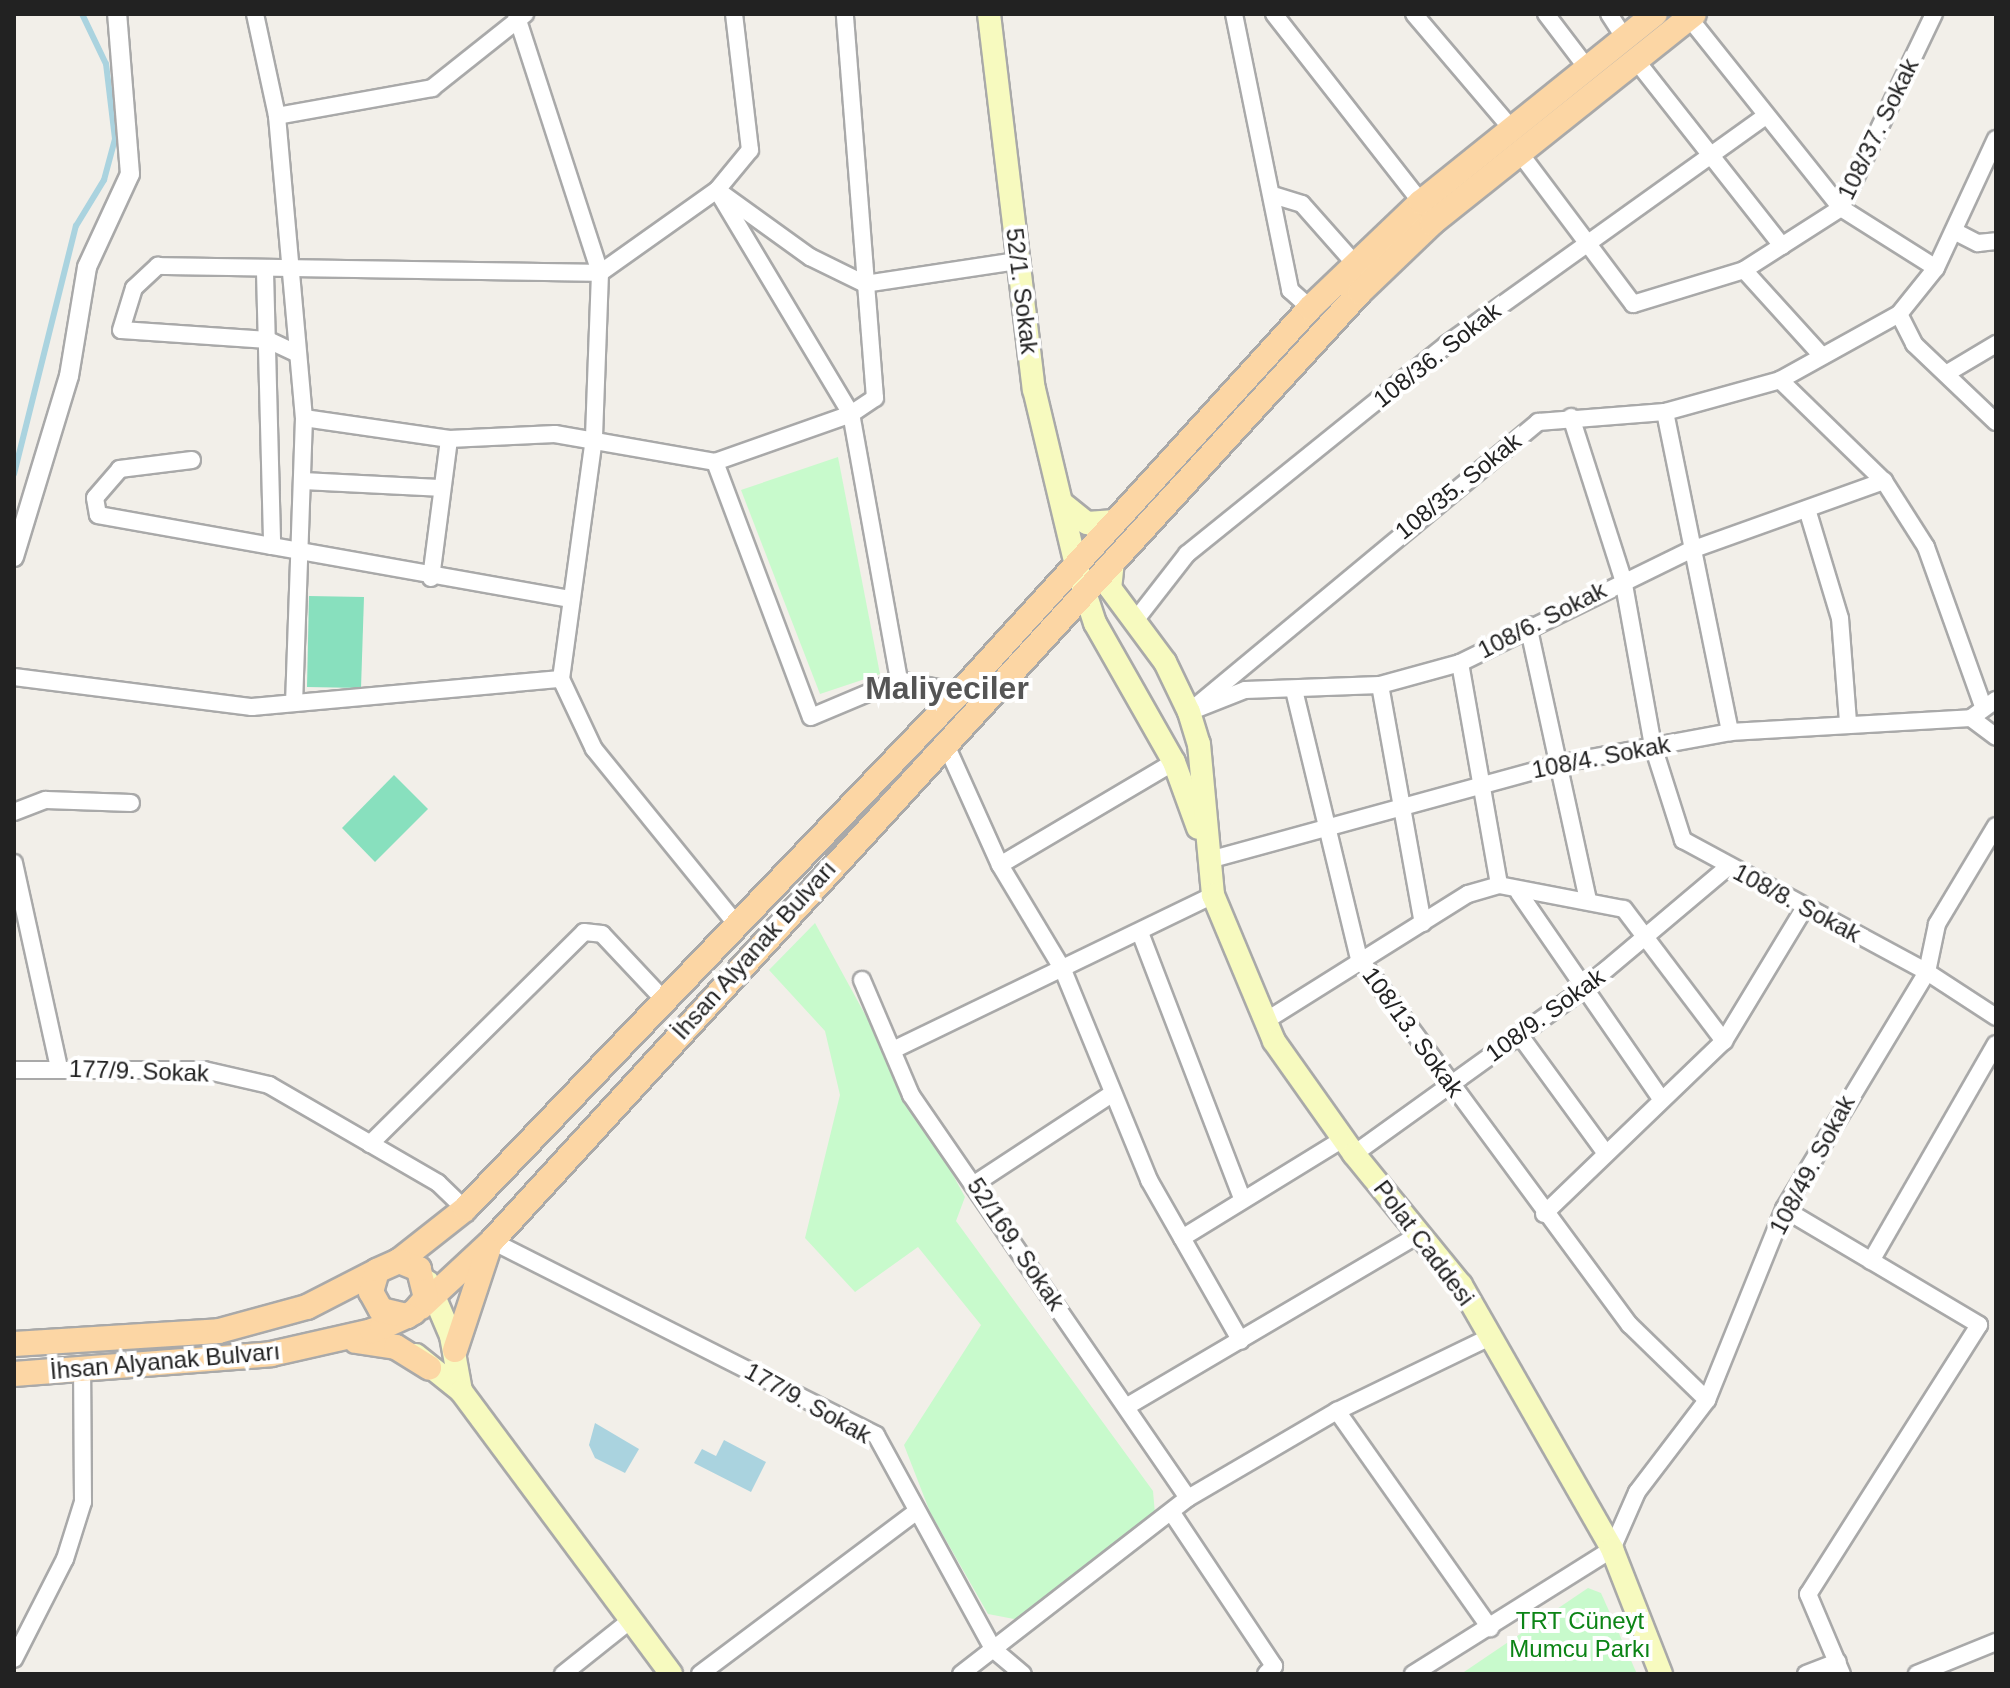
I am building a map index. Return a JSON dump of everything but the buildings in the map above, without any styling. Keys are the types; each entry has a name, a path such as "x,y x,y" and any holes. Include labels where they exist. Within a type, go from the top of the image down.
{"main road":[{"name":"52/1. Sokak","path":"989,14 1034,389 1062,503 1090,582"},
{"path":"1090,582 1113,561 1360,292 1630,49 1655,14"},
{"path":"1090,582 1115,521 1310,308 1421,202 1587,68 1630,49 1690,15"},
{"path":"1062,503 1087,523 1115,521"},
{"name":"Polat Caddesi","path":"1090,582 1134,622 1165,662 1189,712 1213,895 1267,1020 1348,1146 1421,1233 1490,1337 1612,1549 1661,1674"},
{"name":"Polat Caddesi","path":"1090,582 1095,623 1174,762 1209,860"},
{"name":"İhsan Alyanak Bulvarı","path":"14,1344 219,1331 307,1307 388,1266 465,1209 1056,589 1090,582"},
{"name":"İhsan Alyanak Bulvarı","path":"14,1374 271,1354 329,1341 415,1304 492,1241 809,887 947,747 1064,617 1090,582"},
{"path":"1064,617 1095,623"},
{"path":"461,1391 455,1350 492,1241"},
{"path":"388,1266 415,1304 455,1350"},
{"path":"388,1266 375,1303 389,1315 415,1304"},
{"path":"415,1304 429,1368"},
{"path":"329,1341 386,1344 429,1368 461,1391 671,1674"}],"street":[{"path":"14,557 69,376 87,267 130,174 117,14"},
{"path":"255,14 277,116 293,264 304,418 303,481 295,552 294,698"},
{"path":"298,354 268,340 121,330 134,288 158,266 265,272 293,264 600,273 717,190 750,150 734,14"},
{"path":"304,418 449,439 594,438 715,462 851,414 875,398 845,14"},
{"path":"1234,14 1276,196 1290,290 1310,308"},
{"path":"1274,14 1421,202"},
{"path":"1414,14 1511,128"},
{"path":"1546,14 1587,68"},
{"path":"1609,14 1630,49 1710,158 1782,246"},
{"name":"108/37. Sokak","path":"1587,245 1633,304 1744,270 1841,208 1934,14"},
{"path":"277,116 432,88 520,15 600,273 594,438 561,679 594,749 737,925"},
{"path":"1690,15 1841,208 1936,268"},
{"name":"108/36. Sokak","path":"1134,622 1187,554 1447,344 1766,116"},
{"name":"108/35. Sokak","path":"1189,712 1507,444 1538,422 1665,412 1780,380 1899,314 1936,268 1996,139"},
{"path":"1519,152 1587,245"},
{"path":"717,190 810,257 865,284 1017,261"},
{"path":"717,190 851,414 899,680"},
{"path":"1276,196 1302,204 1356,265"},
{"path":"1954,231 1978,243 1996,241"},
{"path":"1744,270 1822,356"},
{"path":"265,272 272,546"},
{"path":"1899,314 1914,344 1949,372 1996,422"},
{"path":"1949,372 1996,344"},
{"path":"1780,380 1884,481 1926,547 1989,702 1971,718 1996,737"},
{"path":"1665,412 1730,732"},
{"name":"108/8. Sokak","path":"1571,417 1623,579 1653,746 1683,840 1927,972 1996,1017"},
{"path":"431,578 439,488 449,439"},
{"path":"192,460 120,469 95,498 98,515 431,578 571,599"},
{"path":"715,462 811,717 899,680 963,689 981,708"},
{"path":"303,481 439,488"},
{"name":"108/6. Sokak","path":"1189,712 1245,690 1380,685 1460,663 1528,625 1623,579 1691,550 1884,481"},
{"path":"1807,509 1840,618 1848,723"},
{"path":"1528,625 1563,763 1588,901"},
{"path":"1460,663 1499,885"},
{"path":"14,677 252,707 294,698 561,679"},
{"path":"1380,685 1397,805 1423,923"},
{"name":"108/13. Sokak","path":"1294,690 1322,826 1359,958 1544,1214 1630,1325 1707,1400"},
{"name":"108/4. Sokak","path":"1209,860 1483,782 1653,746 1730,732 1971,718"},
{"path":"947,747 1000,865 1063,970 1113,1093 1182,1238 1241,1341"},
{"path":"1000,865 1174,762"},
{"path":"14,812 46,800 131,803"},
{"name":"108/49. Sokak","path":"1612,1549 1637,1492 1707,1400 1784,1209 1927,972 1937,924 1996,826"},
{"path":"14,863 59,1068"},
{"name":"108/9. Sokak","path":"1182,1238 1241,1196 1348,1146 1521,1037 1651,935 1728,867"},
{"path":"1267,1020 1359,958 1468,894 1499,885 1519,893 1588,901 1624,909 1651,935 1724,1041"},
{"path":"1519,893 1582,990 1661,1099"},
{"path":"895,1049 1141,935 1213,895"},
{"path":"1544,1214 1605,1152 1724,1041 1805,907"},
{"path":"370,1144 584,932 602,934 663,999"},
{"path":"1141,935 1241,1196"},
{"name":"52/169. Sokak","path":"862,980 895,1049 911,1095 976,1183 1188,1498"},
{"path":"1521,1037 1605,1152"},
{"path":"1871,1261 1996,1044"},
{"name":"177/9. Sokak","path":"14,1070 204,1070 269,1085 438,1183 465,1209"},
{"path":"976,1183 1113,1093"},
{"path":"1784,1209 1979,1325 1808,1594 1840,1668 1806,1674"},
{"path":"1126,1407 1421,1233"},
{"name":"177/9. Sokak","path":"492,1241 876,1435 993,1649 1023,1674"},
{"path":"961,1674 1188,1498 1337,1411 1490,1337"},
{"path":"16,1652 65,1559 83,1502 82,1368"},
{"path":"1337,1411 1490,1628"},
{"path":"700,1674 916,1512"},
{"path":"1172,1513 1270,1670"},
{"path":"1413,1674 1612,1549"},
{"path":"563,1674 631,1620"},
{"path":"1917,1674 1996,1642"}],"green space":[{"path":"838,457 880,674 820,694 741,490"},
{"path":"309,596 364,597 361,688 307,687"},
{"path":"394,775 428,809 375,862 342,828"},
{"path":"815,923 965,1197 956,1221 1153,1491 1155,1514 1020,1620 988,1614 930,1512 904,1445 981,1325 918,1247 855,1292 805,1238 840,1095 825,1031 769,970"},
{"name":"TRT Cüneyt Mumcu Parkı","path":"1588,1588 1601,1593 1637,1674 1461,1674"}],"water":[{"path":"595,1423 639,1449 625,1473 595,1458 589,1445"},
{"path":"724,1440 766,1462 751,1492 694,1463 702,1449 716,1456"}],"waterway":[{"path":"14,474 76,226 104,180 115,139 106,64 82,14"}],"district":[{"name":"Maliyeciler","path":"947,688"}]}
